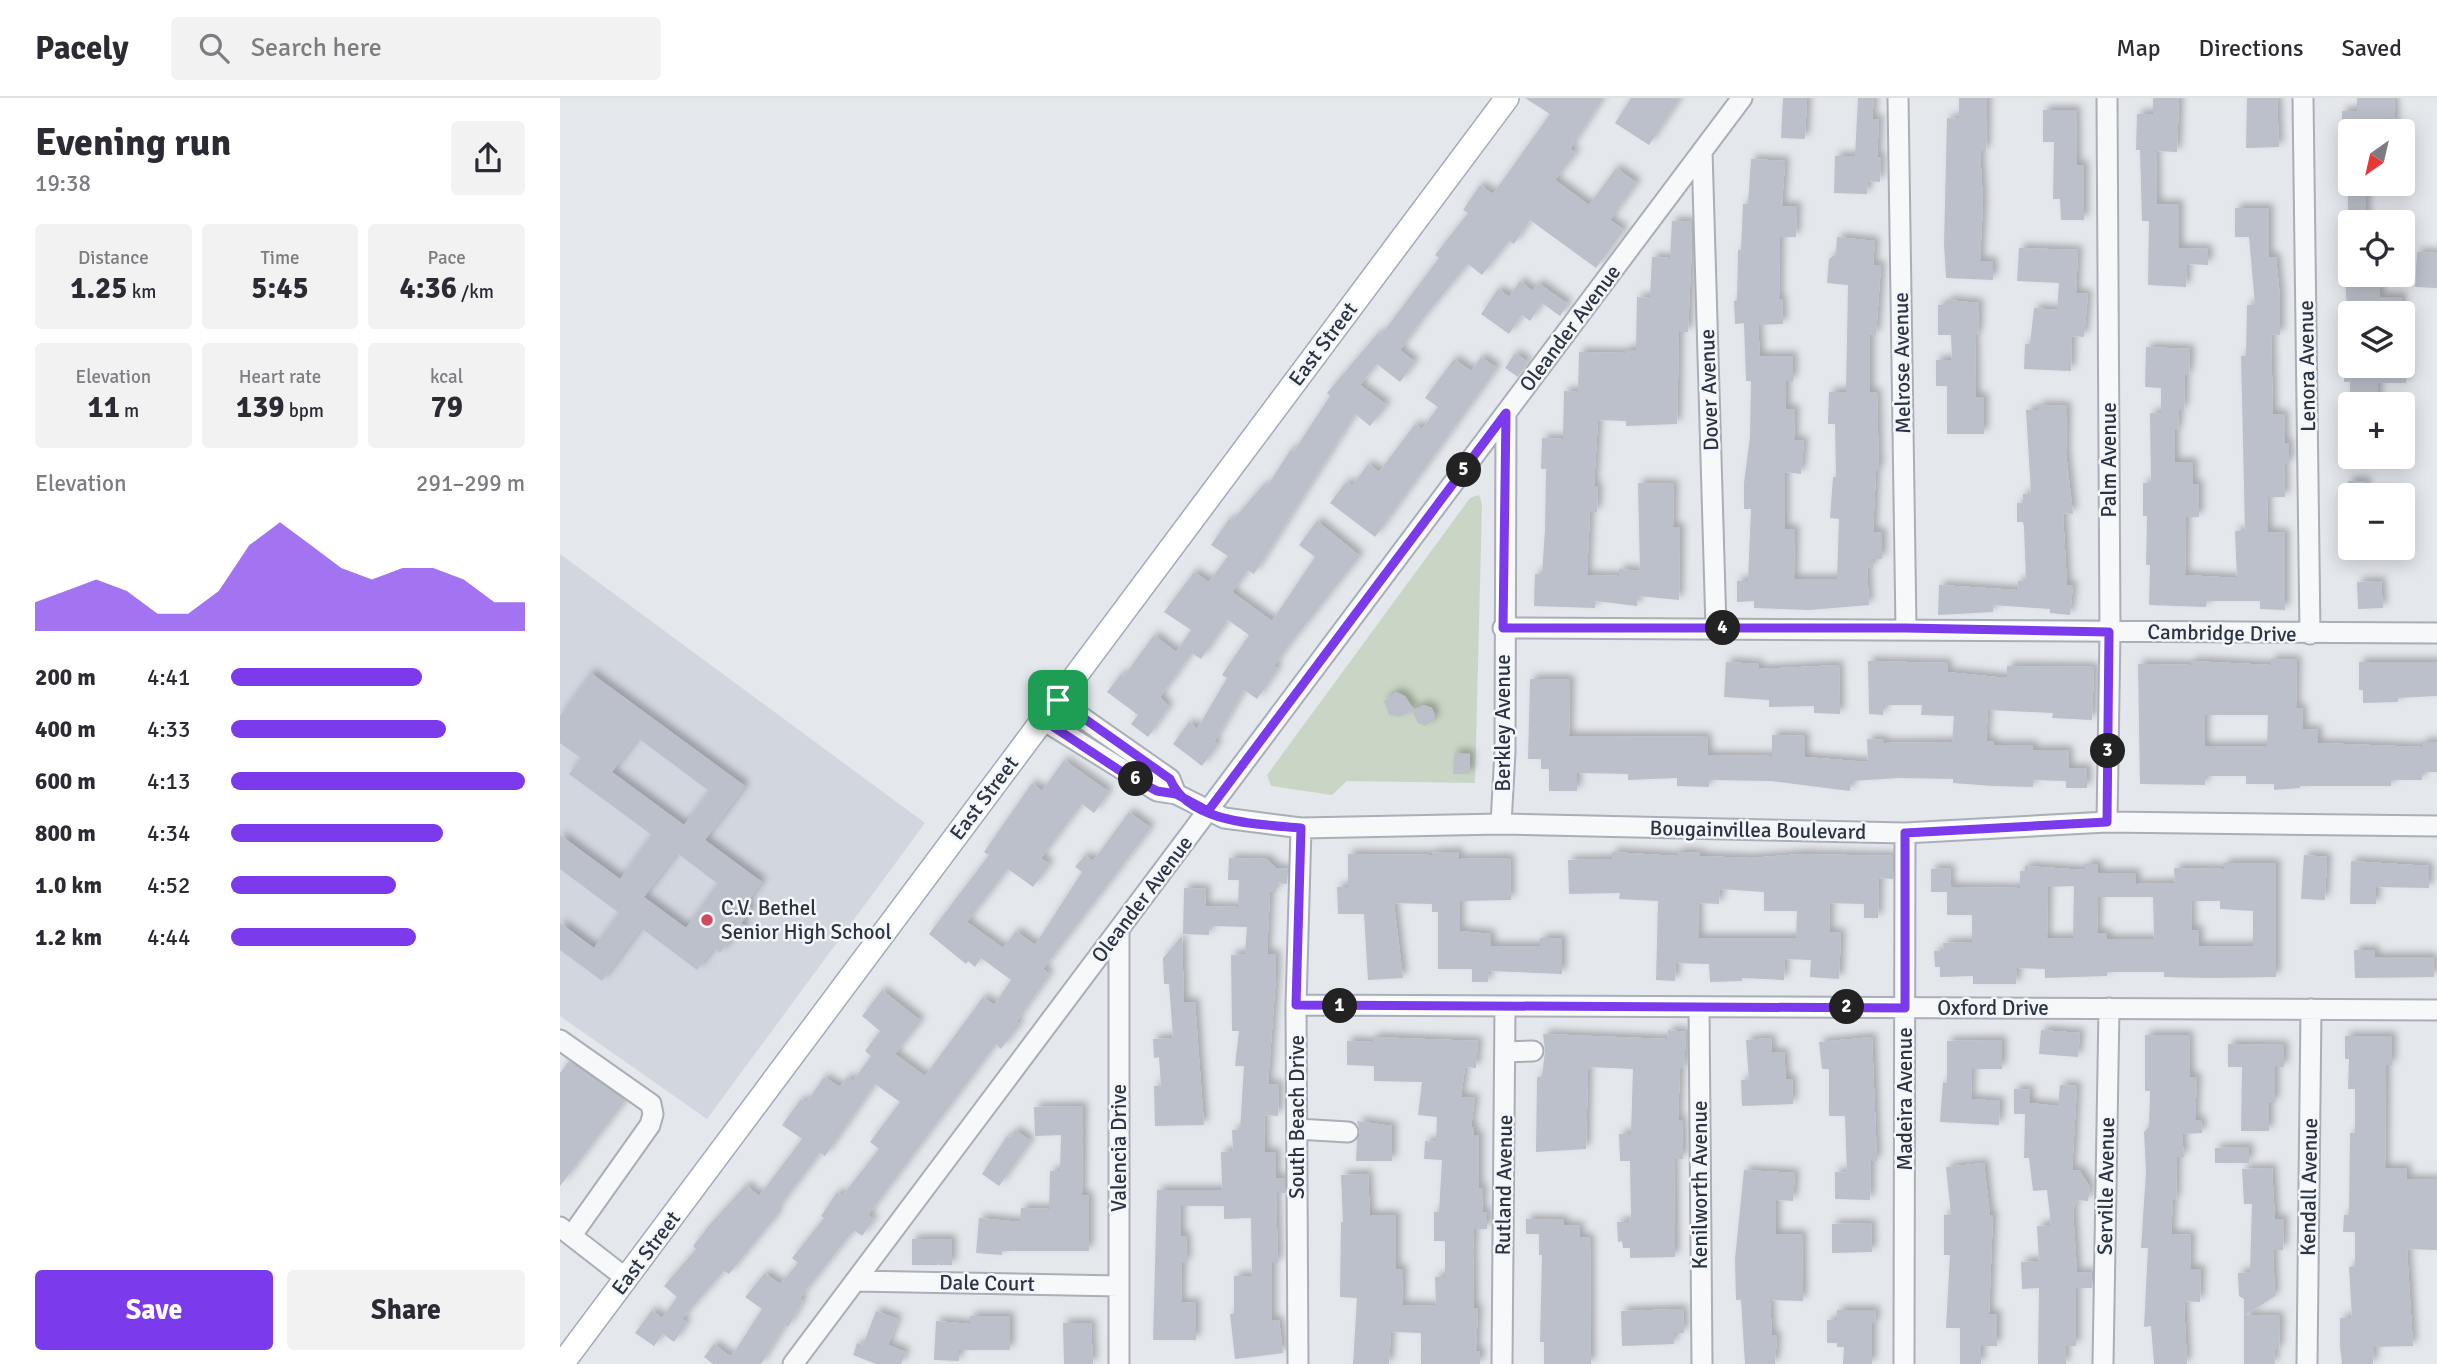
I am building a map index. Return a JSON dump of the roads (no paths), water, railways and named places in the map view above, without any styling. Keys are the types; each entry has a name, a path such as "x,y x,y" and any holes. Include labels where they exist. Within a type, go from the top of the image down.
{"main road":[{"name":"East Street","path":"562,1364 1507,98"}],"street":[{"name":"Oleander Avenue","path":"793,1364 1742,98"},
{"name":"Melrose Avenue","path":"1898,98 1906,628"},
{"name":"Palm Avenue","path":"2107,98 2107,822"},
{"name":"Lenora Avenue","path":"2303,98 2310,634"},
{"name":"Dover Avenue","path":"1702,151 1716,628"},
{"name":"Berkley Avenue","path":"1501,824 1505,751 1503,628 1506,413"},
{"name":"Cambridge Drive","path":"1503,628 1906,628 2310,634 2437,633"},
{"path":"1058,700 1170,779 1176,794"},
{"path":"1043,720 1125,774 1157,791 1176,794"},
{"name":"Bougainvillea Boulevard","path":"1176,794 1224,818 1301,828 1501,824 1905,833 2107,822 2437,826"},
{"name":"South Beach Drive","path":"1298,1364 1296,1005 1301,828"},
{"name":"Madeira Avenue","path":"1904,1364 1905,833"},
{"name":"Valencia Drive","path":"1119,931 1119,1364"},
{"name":"Oxford Drive","path":"1296,1005 2437,1010"},
{"name":"Rutland Avenue","path":"1502,1364 1505,1006"},
{"name":"Kenilworth Avenue","path":"1699,1007 1702,1364"},
{"name":"Serville Avenue","path":"2103,1364 2109,1008"},
{"name":"Kendall Avenue","path":"2308,1364 2311,1009"},
{"path":"560,1041 651,1104 653,1114 650,1125 566,1231 627,1279"},
{"path":"1505,1052 1533,1051"},
{"path":"1297,1129 1348,1132"},
{"name":"Dale Court","path":"855,1281 1119,1286"}],"place":[{"name":"C.V. Bethel Senior High School","path":"707,920"}]}
